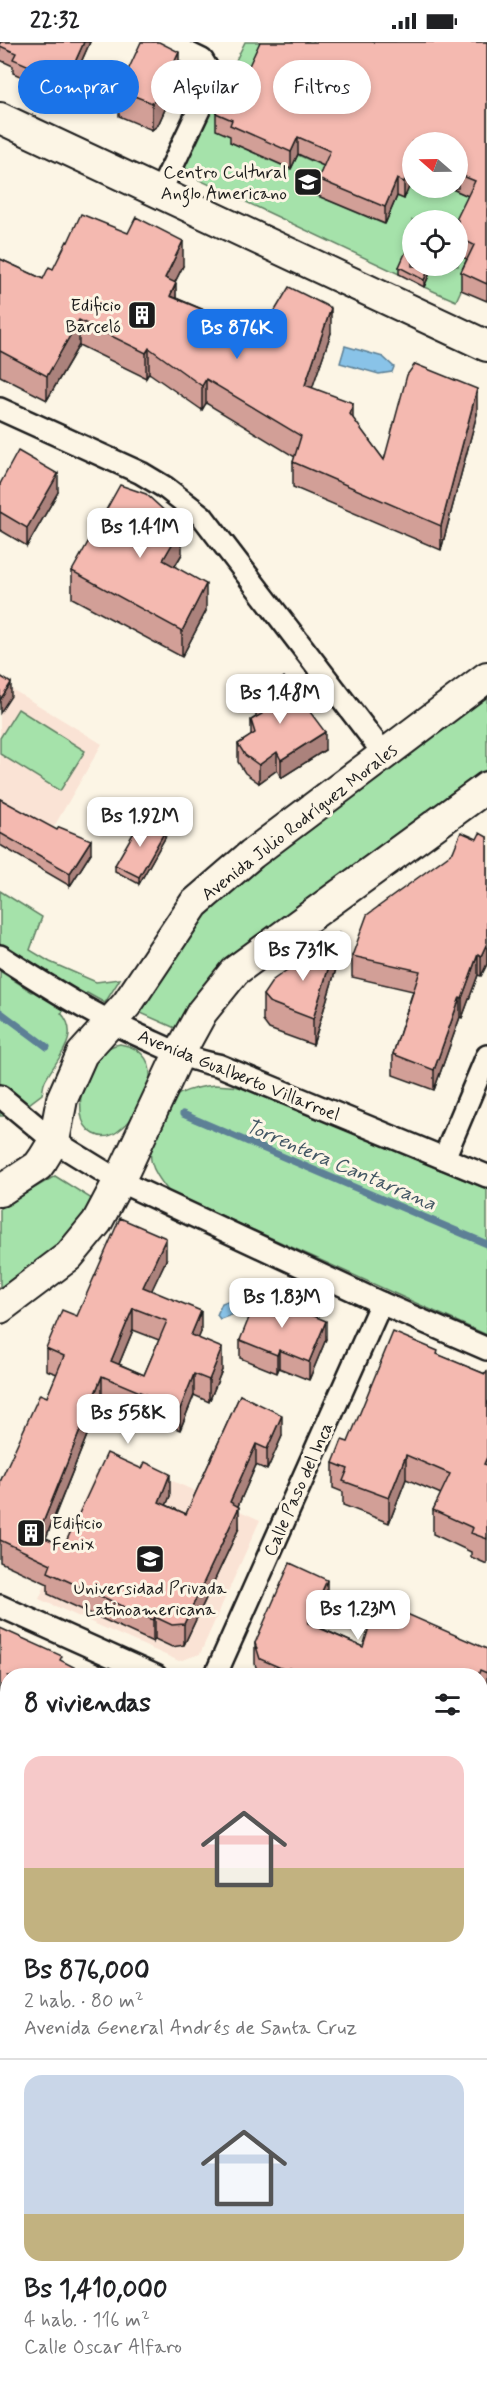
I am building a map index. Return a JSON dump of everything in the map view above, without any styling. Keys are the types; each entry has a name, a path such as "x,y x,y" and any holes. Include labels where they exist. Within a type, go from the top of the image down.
{"main road":[{"path":"0,118 487,346"},
{"name":"Avenida Julio Rodríguez Morales","path":"0,1191 38,1166 54,1141 62,1099 82,1054 127,1004 194,904 252,854 487,677"},
{"path":"0,1308 69,1256 97,1222 202,1012 235,971 487,787"}],"street":[{"path":"160,192 206,95 211,75 202,60 165,42"},
{"path":"0,409 141,473 166,488 202,516 385,755"},
{"name":"Avenida Gualberto Villarroel","path":"0,956 86,1010 179,1054 218,1065 487,1176"},
{"path":"444,1158 487,1056"},
{"path":"0,1096 54,1141 119,1181 381,1303 487,1349"},
{"name":"Calle Paso del Inca","path":"219,1668 381,1303"},
{"path":"0,1606 138,1668"}],"shaded area":[{"path":"0,682 102,744 52,830 0,799"},
{"name":"Universidad Privada Latinoamericana","path":"130,1462 260,1520 200,1654 179,1661 39,1599 95,1474 121,1481"}],"green space":[{"path":"245,42 394,42 363,60 273,60 273,113 232,137 230,142 290,169 298,155 330,169 318,196 384,224 397,196 404,199 468,198 468,196 476,199 467,210 402,210 402,268 399,274 193,177 185,167 210,114 261,114 261,60 236,60"},
{"path":"468,259 474,262 468,275"},
{"path":"429,276 468,276 456,301 424,287"},
{"path":"487,690 487,769 194,1000 175,1028 134,1010 210,906 269,857"},
{"path":"18,709 85,751 60,791 0,754 0,738"},
{"path":"0,891 42,917 30,950 50,962 96,982 120,979 105,1003 87,993 61,1013 67,1022 69,1031 65,1048 45,1081 42,1094 13,1116 0,1116 0,971 32,992 48,972 0,945"},
{"path":"120,1044 136,1050 146,1059 150,1070 149,1084 145,1097 128,1123 111,1135 99,1136 89,1130 82,1120 81,1091 93,1061 109,1047"},
{"path":"215,1085 242,1087 487,1189 487,1335 169,1192 157,1176 151,1162 151,1147 162,1111 169,1101 181,1093"},
{"path":"55,1176 92,1199 84,1222 57,1253 0,1292 0,1208"}],"water":[{"path":"345,346 383,357 394,367 392,372 379,374 340,363"},
{"path":"246,1290 252,1295 248,1309 220,1319 217,1315 222,1303"}],"building":[{"path":"0,42 84,42 76,60 18,61 13,59 16,53 0,46"},
{"path":"141,42 159,42 179,52 175,60 151,60 151,103 139,98 139,60 133,60"},
{"path":"260,42 487,42 487,284 468,275 468,257 474,245 468,242 468,210 461,210 475,181 468,178 468,132 402,132 402,181 397,179 385,207 318,179 330,151 298,137 291,152 230,125 232,120 218,114 261,114 261,60 252,60"},
{"path":"81,214 128,233 136,217 183,241 165,278 176,283 170,296 261,334 289,287 331,308 305,385 353,403 350,414 384,460 407,375 415,364 477,389 441,526 293,462 301,436 206,379 202,386 149,348 146,353 79,320 47,376 0,351 0,259 43,279 49,267 53,269"},
{"path":"18,451 58,474 27,528 0,512 0,484"},
{"path":"120,485 146,494 182,527 163,560 206,584 182,631 72,571"},
{"path":"0,676 11,683 0,700"},
{"path":"284,677 325,732 281,760 277,752 259,765 245,755 238,744 255,733 251,720 262,714 256,699"},
{"path":"0,799 57,830 59,827 91,840 70,873 0,833"},
{"path":"141,820 165,831 139,877 115,865"},
{"path":"461,832 477,839 480,833 487,837 487,943 481,956 478,954 462,998 460,997 434,1070 393,1054 420,971 352,956 367,915 453,852"},
{"path":"339,933 313,1019 269,1002 263,995 273,980"},
{"path":"120,1218 166,1238 143,1287 201,1311 191,1335 222,1348 209,1380 194,1374 180,1409 102,1376 38,1535 64,1546 107,1453 142,1469 145,1462 170,1474 159,1502 186,1514 240,1395 282,1415 267,1449 256,1444 230,1502 239,1507 184,1624 172,1625 155,1617 153,1620 48,1572 51,1564 0,1540 0,1482 40,1394 47,1397 64,1356 46,1348 62,1310 77,1316","holes":["133,1308 167,1321 144,1375 111,1361"]},
{"path":"259,1293 326,1321 309,1362 279,1350 277,1355 240,1340"},
{"path":"393,1332 438,1351 437,1354 485,1374 487,1372 487,1457 484,1464 487,1465 487,1539 471,1533 473,1528 433,1510 450,1474 406,1455 389,1498 343,1481 348,1469 333,1463 342,1440 348,1442"},
{"path":"290,1563 327,1580 308,1623 363,1647 374,1611 405,1620 407,1614 487,1649 487,1668 281,1668 260,1659 255,1643"},
{"path":"0,1628 62,1656 60,1660 76,1668 0,1668"}],"waterway":[{"name":"Torrentera Cantarrana","path":"0,1012 47,1047"},
{"name":"Torrentera Cantarrana","path":"183,1114 487,1244"}],"place":[{"name":"Centro Cultural Anglo Americano","path":"308,182"},
{"name":"Edificio Barceló","path":"142,315"},
{"name":"Edificio Fenix","path":"31,1533"},
{"name":"Universidad Privada Latinoamericana","path":"150,1559"}]}
